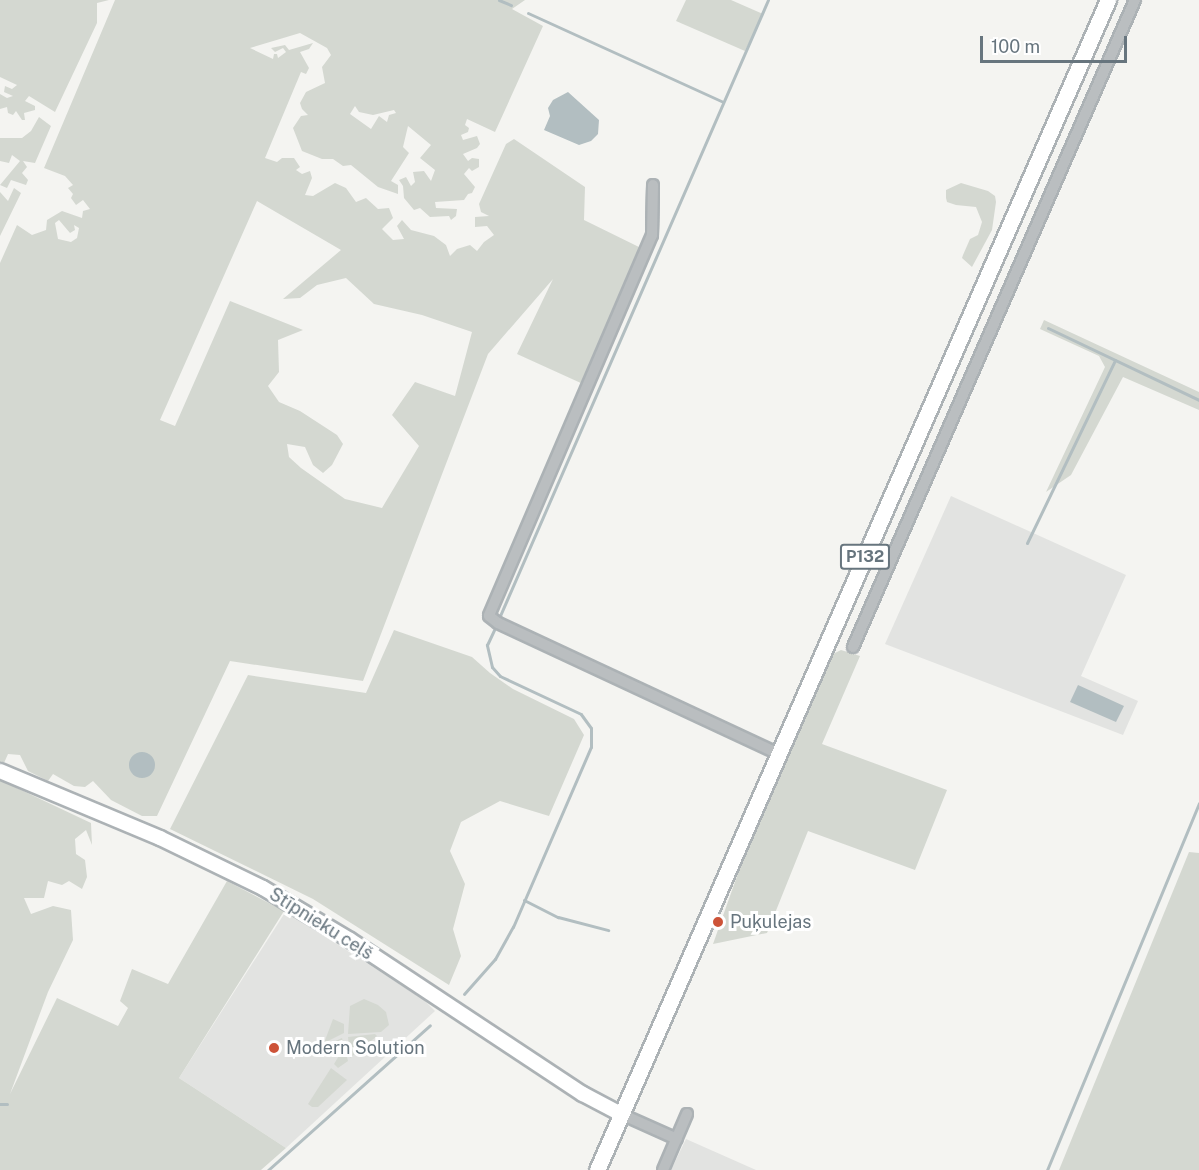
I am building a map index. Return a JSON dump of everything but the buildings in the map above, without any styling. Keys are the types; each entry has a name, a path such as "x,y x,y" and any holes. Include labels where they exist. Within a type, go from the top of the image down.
{"main road":[{"name":"P132","path":"597,1170 1108,0"},
{"name":"Stīpnieku ceļš","path":"0,771 160,838 262,888 350,940 583,1094 621,1114"}],"street":[{"path":"853,647 1135,0"},
{"path":"653,185 652,235 489,616 498,623 779,754"},
{"path":"621,1114 677,1139"},
{"path":"663,1170 687,1114"}],"shaded area":[{"path":"0,0 109,0 97,3 97,23 55,112 29,96 25,101 35,106 35,110 24,113 25,120 22,120 16,111 13,115 8,113 7,107 0,109 0,94 7,98 13,96 4,92 5,86 12,89 17,85 0,77"},
{"path":"115,0 525,0 512,9 543,26 495,132 467,119 465,125 469,128 468,132 461,135 463,140 477,136 480,144 477,148 463,154 468,161 472,158 479,159 479,167 472,171 469,168 464,174 475,187 464,200 435,202 436,208 457,209 456,216 451,220 449,216 430,217 420,208 414,210 404,198 403,186 399,180 406,177 411,186 415,182 413,172 424,171 431,181 435,170 420,158 431,145 408,126 403,147 409,153 391,181 398,185 398,194 378,187 351,165 343,166 333,159 322,159 302,151 293,128 301,116 308,115 300,103 306,92 325,83 322,67 331,55 327,48 300,33 250,48 273,59 274,54 277,54 278,58 286,52 283,48 275,52 271,48 285,45 289,50 313,43 309,49 300,52 309,68 306,74 301,72 265,158 277,162 282,158 294,158 300,167 296,170 302,174 310,171 312,178 305,195 313,196 335,183 346,188 356,202 366,198 378,209 389,208 393,218 382,229 393,240 404,239 397,226 402,220 411,230 434,236 446,245 450,256 457,249 470,245 477,251 494,235 487,226 475,227 475,217 489,216 481,212 479,204 506,144 514,139 585,187 584,220 641,248 583,384 517,354 553,279 488,354 363,681 230,661 157,816 142,816 111,800 93,781 85,787 74,786 53,774 48,781 28,771 20,755 8,754 4,763 0,762 0,263 17,225 32,235 46,230 47,220 62,211 82,218 83,211 90,209 83,200 76,205 71,198 73,194 68,188 73,185 65,176 44,168","holes":["355,106 359,112 373,115 394,110 396,113 389,115 387,122 379,116 371,129 350,114","257,201 341,250 283,299 300,298 317,285 346,278 374,304 422,315 472,332 455,396 415,382 392,415 419,446 382,508 345,499 289,457 287,444 305,447 313,465 323,473 332,465 343,444 337,435 300,411 279,402 268,386 279,372 278,340 303,330 230,301 175,426 160,420","59,220 70,233 75,230 74,225 79,228 77,238 71,242 58,239 55,223"]},
{"path":"686,0 731,0 763,14 745,51 676,21"},
{"path":"568,92 599,120 598,134 591,141 579,145 544,130 550,116 548,108 553,100"},
{"path":"39,117 51,126 35,163 23,161 27,167 22,173 28,180 26,185 11,180 7,188 0,185 20,161 12,155 9,163 0,161 0,138 22,138 31,131"},
{"path":"961,183 988,191 995,196 996,202 992,230 972,267 962,258 970,239 978,235 982,222 976,207 956,205 947,202 946,198 946,190"},
{"path":"14,188 21,193 0,236 0,192 8,201"},
{"path":"1044,320 1199,392 1199,410 1123,377 1071,475 1046,492 1105,367 1099,356 1040,329"},
{"path":"951,496 1126,575 1081,676 1138,701 1123,735 885,644"},
{"path":"394,630 472,657 513,689 574,719 584,735 549,816 500,801 461,822 450,851 465,884 453,929 461,956 449,985 313,899 170,829 248,675 366,693"},
{"path":"841,650 860,656 822,744 947,790 915,870 808,831 767,933 713,944 742,862 831,655"},
{"path":"1078,685 1124,706 1116,722 1070,702"},
{"path":"142,752 151,756 155,765 151,774 142,778 133,774 129,765 133,756"},
{"path":"0,780 91,823 92,845 86,830 75,839 76,854 85,860 87,877 82,889 69,881 62,885 48,881 44,898 24,898 31,914 53,906 71,910 73,940 48,992 10,1094 57,998 118,1026 128,1008 120,1001 132,969 168,984 227,881 284,911 179,1078 286,1148 261,1170 0,1170"},
{"path":"1189,852 1199,853 1199,1170 1059,1170"},
{"path":"286,911 424,1000 435,1011 286,1148 179,1078"},
{"path":"364,999 378,1005 386,1012 389,1025 381,1032 348,1034 350,1006"},
{"path":"333,1019 344,1024 344,1033 324,1043"},
{"path":"375,1034 377,1036 350,1058 348,1037"},
{"path":"342,1038 348,1061 338,1068 334,1064 340,1054 327,1045"},
{"path":"331,1068 347,1080 318,1107 312,1107 308,1104"},
{"path":"686,1139 756,1170 671,1170"}],"waterway":[{"path":"499,0 511,5"},
{"path":"499,618 768,0"},
{"path":"528,13 723,102"},
{"path":"1048,328 1199,400"},
{"path":"1027,543 1115,360"},
{"path":"464,994 495,959 513,927 591,747 591,728 581,714 500,676 492,667 487,645 494,630"},
{"path":"1047,1170 1199,803"},
{"path":"524,900 558,917 608,930"},
{"path":"268,1170 430,1025"},
{"path":"0,1104 7,1104"}],"place":[{"name":"Puķulejas","path":"718,922"},
{"name":"Modern Solution","path":"274,1048"}]}
